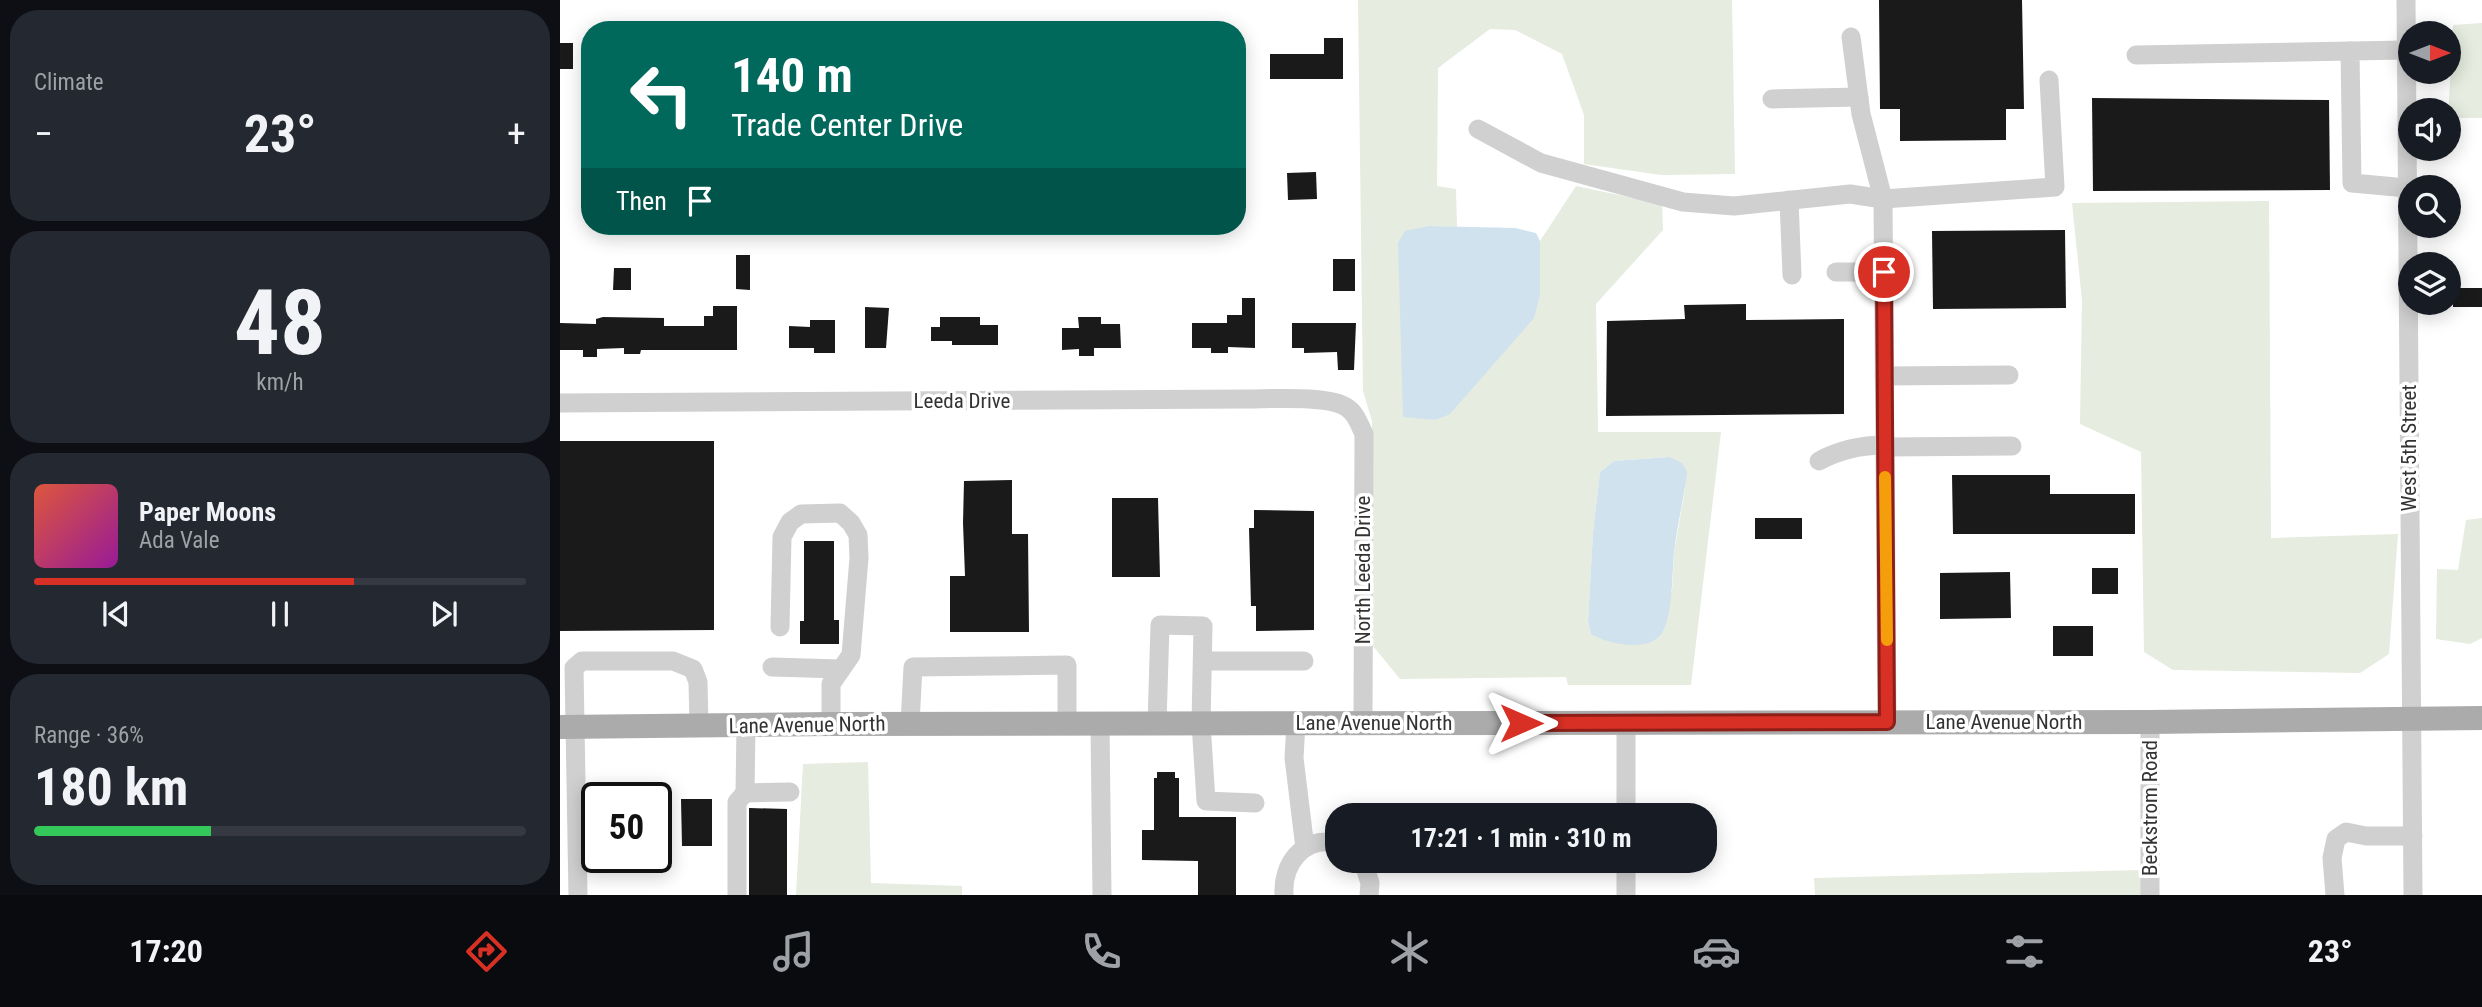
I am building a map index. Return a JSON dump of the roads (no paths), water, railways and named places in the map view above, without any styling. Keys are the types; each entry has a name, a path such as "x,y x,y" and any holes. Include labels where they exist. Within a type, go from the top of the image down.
{"main road":[{"name":"Lane Avenue North","path":"567,727 831,724 2150,722 2482,718"}],"street":[{"name":"West 5th Street","path":"2406,0 2406,21"},
{"path":"1851,37 1859,97 1883,199 1887,722"},
{"path":"2136,55 2398,50"},
{"path":"2350,51 2351,183 2398,187"},
{"path":"1478,129 1541,163 1682,201 1734,205 1850,194 1883,199 2055,187 2049,80"},
{"name":"West 5th Street","path":"2406,84 2407,175"},
{"path":"1772,99 1859,97"},
{"path":"1788,200 1792,275"},
{"name":"West 5th Street","path":"2407,238 2413,895"},
{"path":"1836,272 1884,272"},
{"path":"1885,376 2009,375"},
{"name":"Leeda Drive","path":"560,403 1328,400 1345,406 1357,418"},
{"name":"North Leeda Drive","path":"1357,418 1364,434 1363,723"},
{"path":"1819,461 1835,452 1861,445 2012,446"},
{"path":"780,627 782,537 790,522 801,514 840,513 851,523 858,535 859,558 851,655 831,684 831,724"},
{"path":"1157,724 1160,625 1203,626 1201,723 1206,801 1255,803"},
{"path":"578,895 568,796 567,727 574,668 582,661 673,661 693,669 698,682 699,726"},
{"path":"1203,661 1304,661"},
{"path":"910,724 913,667 1067,665 1066,724"},
{"path":"772,667 840,669"},
{"name":"Beckstrom Road","path":"2150,722 2150,895"},
{"path":"1296,723 1294,758 1305,848"},
{"path":"1626,723 1626,803"},
{"path":"1100,724 1102,895"},
{"path":"737,895 737,802 745,793 746,726"},
{"path":"745,793 790,792"},
{"path":"2335,895 2332,858 2336,839 2346,832 2366,836 2413,836"},
{"path":"1284,895 1283,882 1294,856 1305,848 1325,842"},
{"path":"1368,873 1369,895"},
{"path":"1626,873 1626,895"}],"water":[{"path":"1429,226 1515,228 1536,233 1540,241 1540,295 1534,318 1450,414 1435,420 1403,417 1398,243 1405,231"},
{"path":"1669,457 1682,463 1687,472 1675,543 1666,625 1656,639 1638,645 1598,638 1591,634 1588,622 1593,532 1600,472 1614,461"}]}
